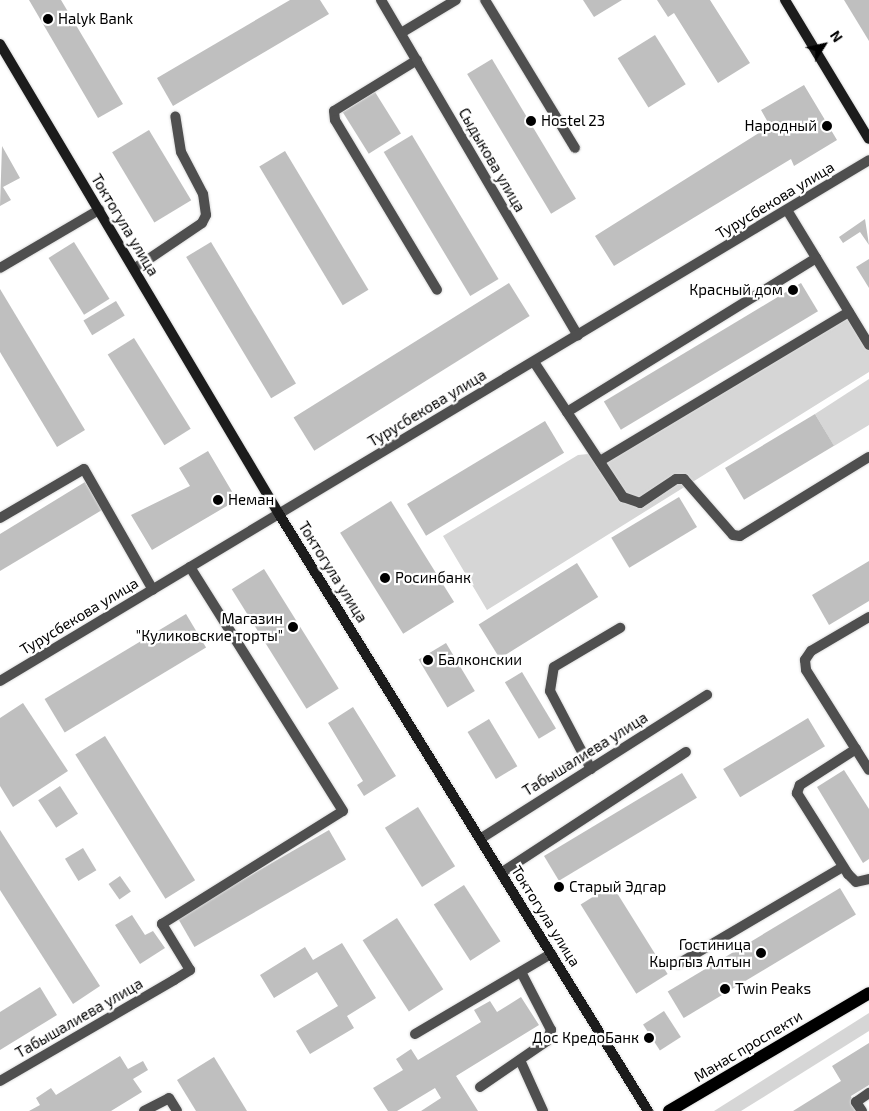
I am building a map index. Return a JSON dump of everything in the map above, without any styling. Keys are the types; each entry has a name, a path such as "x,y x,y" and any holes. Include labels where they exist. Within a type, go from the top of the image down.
{"main road":[{"path":"785,0 869,138"},
{"name":"Токтогула улица","path":"0,44 279,514 648,1111"},
{"name":"Манас проспекти","path":"669,1111 869,992"}],"street":[{"name":"Сыдыкова улица","path":"381,0 578,336"},
{"path":"401,33 456,0"},
{"path":"486,0 575,148"},
{"path":"417,60 334,111 335,120 437,290"},
{"path":"134,269 202,223 206,215 203,194 181,152 175,116"},
{"name":"Турусбекова улица","path":"0,681 869,160"},
{"path":"0,268 99,210"},
{"path":"787,210 869,345"},
{"path":"567,412 816,258"},
{"path":"600,461 849,312"},
{"path":"534,362 623,497 640,503 676,479 684,479 733,535 740,536 869,457"},
{"path":"0,518 84,469 153,590"},
{"name":"Табышалиева улица","path":"0,1081 190,970 162,924 343,811 190,567"},
{"path":"869,617 811,651 805,660 806,670 869,770"},
{"path":"591,769 550,691 554,668 620,628"},
{"name":"Табышалиева улица","path":"480,839 707,695"},
{"path":"856,749 800,785 796,793 844,867 856,882 869,879"},
{"path":"501,873 686,752"},
{"path":"678,964 844,867"},
{"path":"415,1034 551,954"},
{"path":"480,1088 547,1041 551,1030 521,972"},
{"path":"520,1060 543,1111"},
{"path":"862,1111 856,1102 869,1094"},
{"path":"144,1111 165,1098 178,1111"}],"shaded area":[{"path":"849,312 869,345 869,372 487,610 443,536 578,455 617,451"},
{"path":"869,379 869,425 834,446 815,414"},
{"path":"869,1013 869,1031 741,1111 714,1111"}],"building":[{"path":"29,0 61,0 123,104 98,118"},
{"path":"290,0 320,0 329,14 173,106 157,78"},
{"path":"583,0 622,0 594,17"},
{"path":"657,0 710,0 750,63 718,83 674,13 668,17"},
{"path":"844,0 869,0 869,41"},
{"path":"655,35 686,84 648,108 618,58"},
{"path":"492,59 576,199 551,214 467,74"},
{"path":"804,85 837,140 794,166 791,159 614,266 595,236 770,126 761,110"},
{"path":"375,92 401,134 369,154 343,112"},
{"path":"149,130 191,200 154,222 112,152"},
{"path":"412,135 499,279 470,296 384,152"},
{"path":"2,146 20,178 3,187 11,200 0,206"},
{"path":"285,151 368,290 343,305 259,166"},
{"path":"865,219 869,245 860,232 843,243 839,237"},
{"path":"74,242 110,299 84,315 49,258"},
{"path":"211,242 296,383 271,398 186,257"},
{"path":"869,259 869,288 856,267"},
{"path":"509,283 530,316 314,451 294,418"},
{"path":"801,283 818,311 621,430 604,401"},
{"path":"0,289 85,430 57,447 0,352"},
{"path":"116,301 125,316 92,335 83,321"},
{"path":"134,338 191,429 164,445 108,354"},
{"path":"815,414 834,446 744,500 725,468"},
{"path":"545,421 564,453 426,536 407,504"},
{"path":"208,451 237,500 152,550 131,515 190,486 179,468"},
{"path":"85,482 102,510 0,571 0,534"},
{"path":"679,497 697,527 629,568 611,538"},
{"path":"391,501 454,602 403,634 340,533"},
{"path":"869,561 869,601 829,625 812,595"},
{"path":"577,563 598,597 500,658 479,624"},
{"path":"264,569 339,689 306,709 232,589"},
{"path":"186,614 206,647 65,732 45,699"},
{"path":"446,643 475,691 447,707 419,659"},
{"path":"522,672 556,729 539,739 505,682"},
{"path":"23,703 68,771 13,807 0,786 0,718"},
{"path":"353,707 396,776 364,796 357,785 363,781 328,723"},
{"path":"808,718 825,746 740,797 723,769"},
{"path":"489,719 517,766 496,779 468,732"},
{"path":"105,736 195,880 165,899 75,755"},
{"path":"844,770 869,809 869,859 863,863 817,787"},
{"path":"682,773 697,798 559,881 544,856"},
{"path":"60,786 78,814 56,828 38,800"},
{"path":"418,807 455,866 422,887 385,828"},
{"path":"0,830 100,986 73,1004 0,890"},
{"path":"329,830 346,859 194,947 177,917"},
{"path":"83,848 96,870 78,881 65,859"},
{"path":"120,876 131,892 119,900 109,884"},
{"path":"464,885 500,941 470,961 434,905"},
{"path":"612,885 668,974 636,994 581,905"},
{"name":"Гостиница Кыргыз Алтын","path":"840,888 856,915 684,1018 668,992"},
{"path":"132,915 145,935 153,931 165,948 140,964 115,925"},
{"path":"397,918 443,989 409,1012 363,940"},
{"path":"342,943 376,998 347,1016 354,1028 310,1054 296,1031 338,1006 317,972 274,998 260,975 305,947 313,960"},
{"path":"40,987 57,1015 0,1050 0,1012"},
{"path":"521,997 539,1025 456,1076 478,1111 421,1111 441,1098 435,1088 397,1111 388,1111 373,1088 403,1070 396,1059 411,1049 418,1060 481,1022 474,1010 490,1001 497,1012"},
{"path":"664,1011 681,1037 660,1051 643,1025"},
{"path":"869,1043 869,1085 851,1096 855,1111 793,1111 841,1081 832,1066"},
{"path":"120,1056 128,1069 143,1061 148,1070 133,1079 142,1092 111,1111 29,1111 40,1105 36,1098 51,1088 56,1095"},
{"path":"214,1057 247,1111 196,1111 177,1080"}],"place":[{"name":"Halyk Bank","path":"48,19"},
{"name":"Hostel 23","path":"531,121"},
{"name":"Народный","path":"827,126"},
{"name":"Красный дом","path":"793,290"},
{"name":"Неман","path":"218,500"},
{"name":"Росинбанк","path":"385,578"},
{"name":"Магазин \"Куликовские торты\"","path":"293,627"},
{"name":"Балконскии","path":"428,660"},
{"name":"Старый Эдгар","path":"559,887"},
{"name":"Гостиница Кыргыз Алтын","path":"761,953"},
{"name":"Twin Peaks","path":"725,989"},
{"name":"Дос КредоБанк","path":"649,1038"}]}
